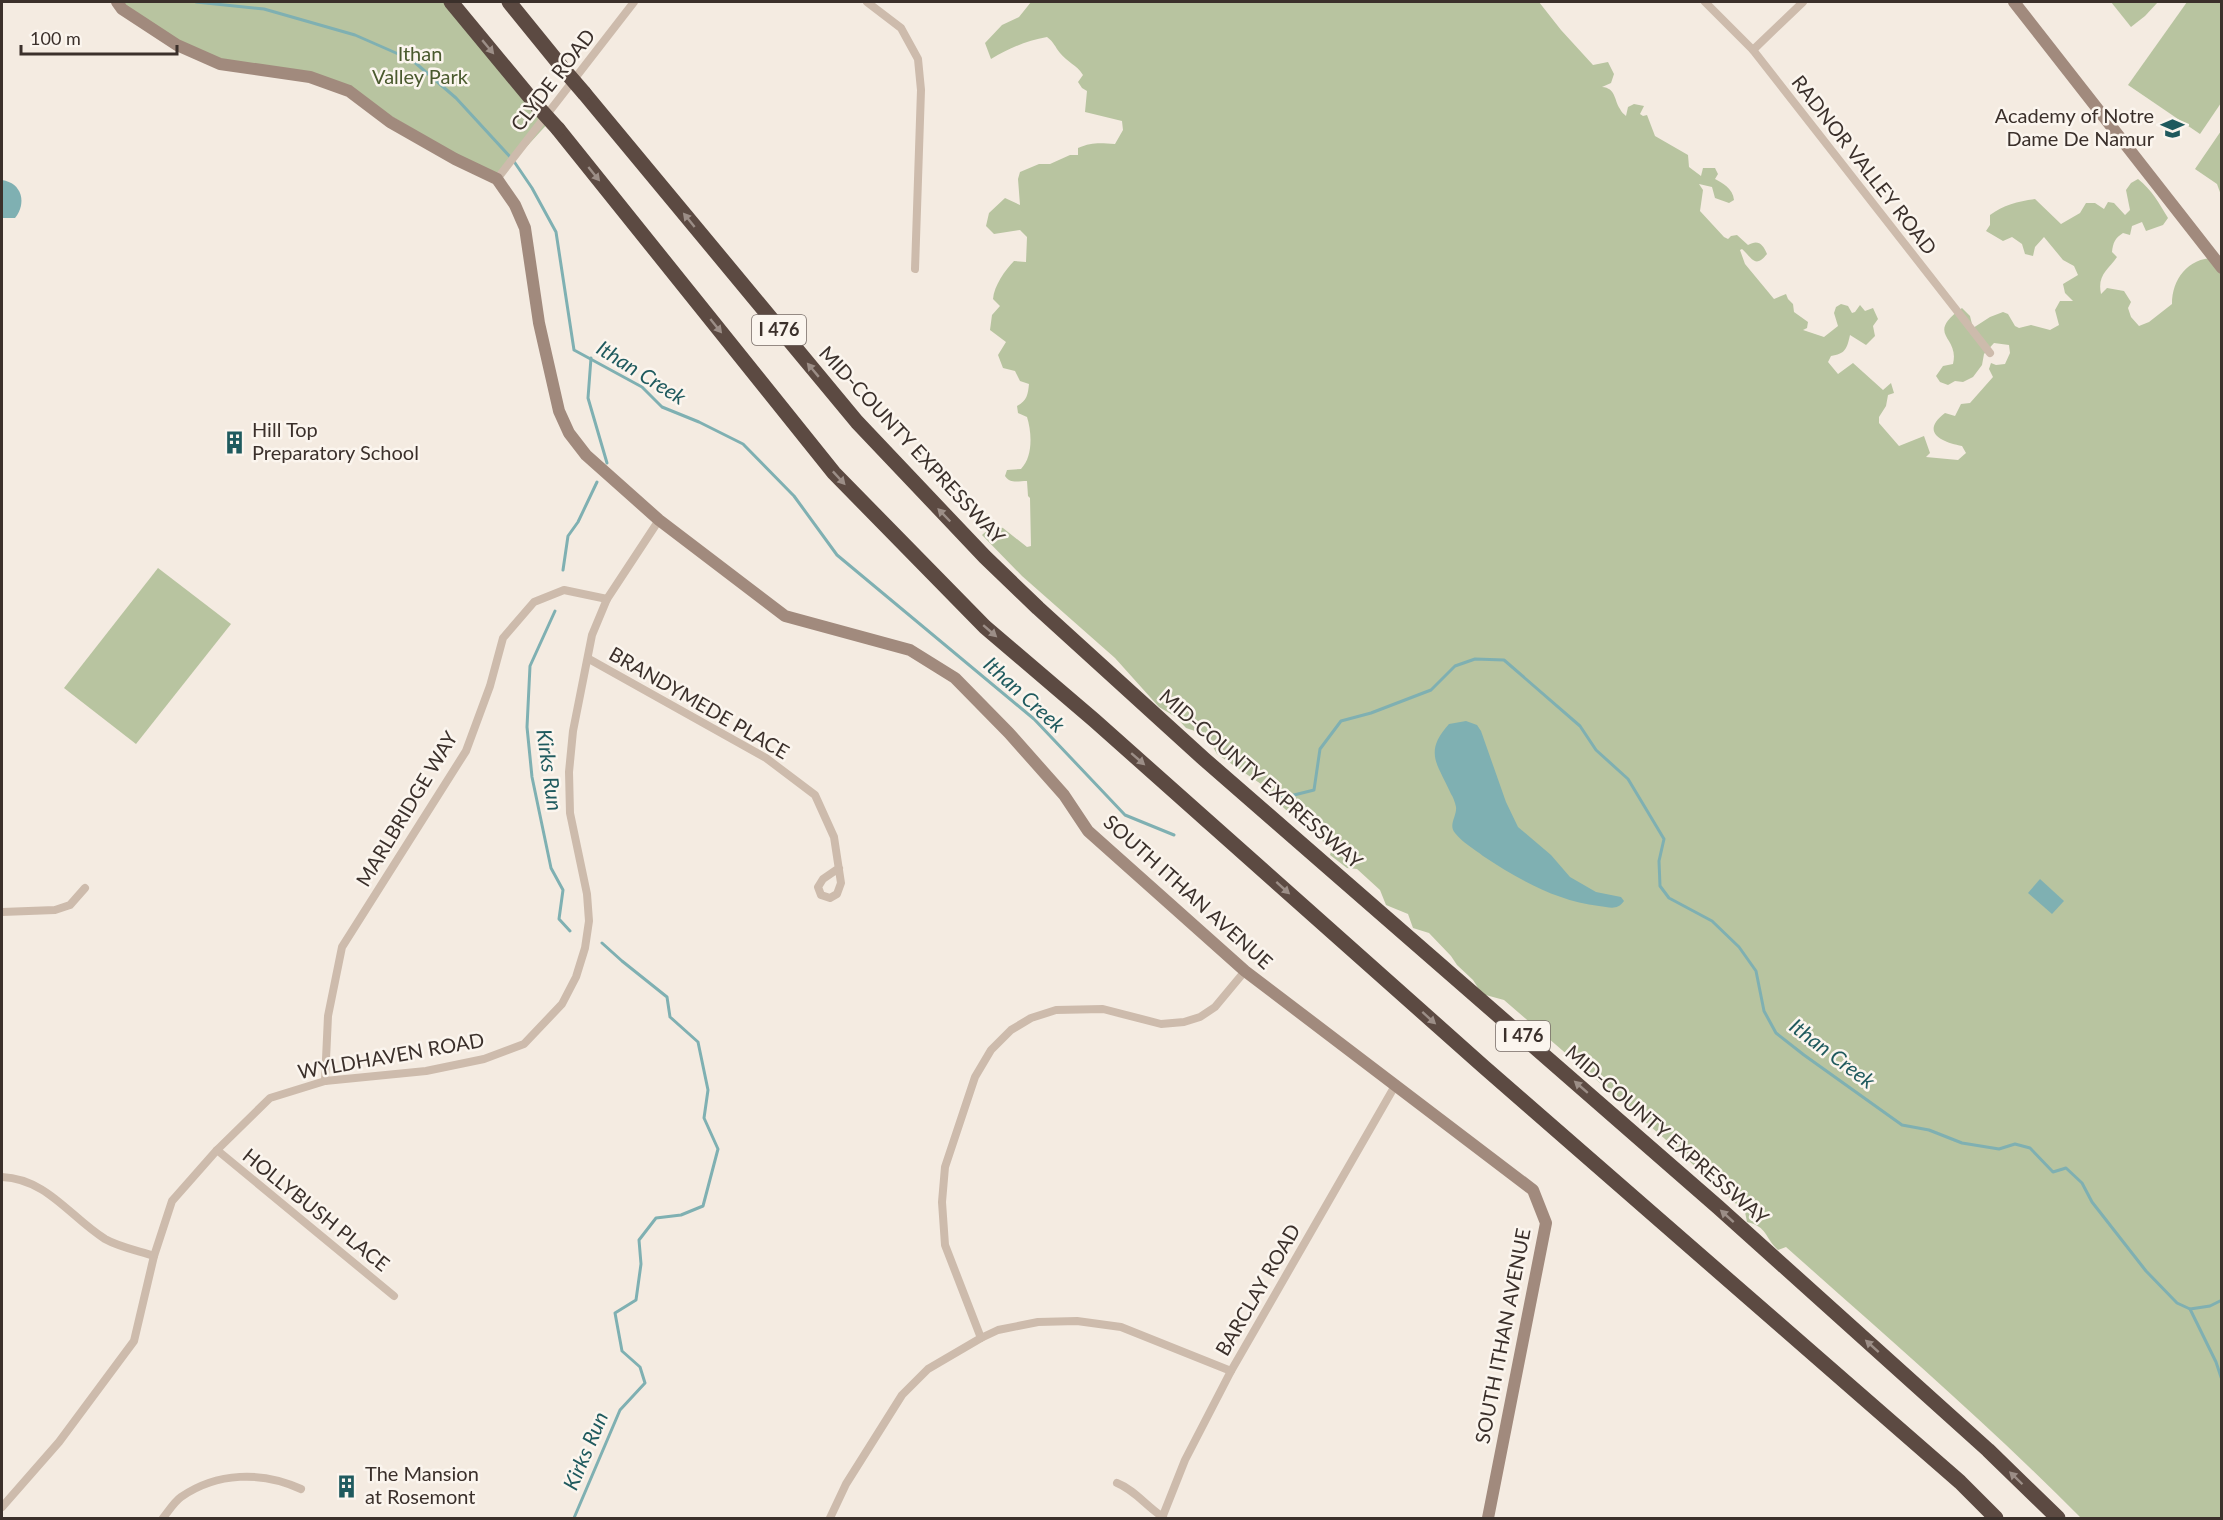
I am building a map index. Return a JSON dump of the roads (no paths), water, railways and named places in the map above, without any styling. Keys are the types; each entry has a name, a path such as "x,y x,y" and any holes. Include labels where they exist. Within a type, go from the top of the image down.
{"highway":[{"name":"I 476","path":"451,2 558,129 834,473 985,627 1094,720 1484,1067 1951,1474 1996,1518"},
{"name":"MID-COUNTY EXPRESSWAY","path":"508,2 857,422 992,564 1204,759 1718,1207 1988,1450 2058,1518"}],"street":[{"name":"SOUTH ITHAN AVENUE","path":"117,2 122,9 177,45 220,64 310,77 349,91 390,122 455,159 497,179 515,205 525,228 539,323 559,411 569,433 586,455 658,520 785,616 910,650 955,678 1009,733 1064,795 1088,831 1245,971 1533,1190 1546,1223 1488,1518"},
{"name":"CLYDE ROAD","path":"497,179 634,2"},
{"path":"867,2 901,28 918,59 921,90 915,269"},
{"name":"RADNOR VALLEY ROAD","path":"1705,2 1754,50 1990,354"},
{"path":"1754,50 1803,2"},
{"path":"2014,2 2222,268"},
{"name":"WYLDHAVEN ROAD","path":"2,1507 59,1442 134,1341 154,1256 172,1201 217,1150 270,1098 325,1081 426,1071 484,1059 524,1044 562,1004 576,977 585,948 589,921 587,894 570,813 569,772 573,731 589,659 592,634 607,599 658,520"},
{"name":"MARLBRIDGE WAY","path":"325,1081 328,1016 342,947 466,751 490,686 503,638 534,602 564,590 607,599"},
{"name":"BRANDYMEDE PLACE","path":"589,659 766,758 816,795 834,837 839,868"},
{"path":"2,912 55,910 70,905 85,888"},
{"path":"981,1338 945,1245 942,1202 945,1167 975,1077 991,1050 1011,1030 1031,1018 1056,1010 1103,1009 1161,1024 1192,1020 1215,1007 1245,971"},
{"name":"BARCLAY ROAD","path":"1162,1518 1185,1460 1231,1371 1396,1084"},
{"name":"HOLLYBUSH PLACE","path":"217,1150 394,1296"},
{"path":"2,1177 15,1177 55,1197 106,1239 154,1256"},
{"path":"830,1518 846,1484 902,1395 928,1369 998,1330 1038,1322 1077,1321 1121,1327 1231,1371"},
{"path":"163,1518 179,1498 213,1481 249,1475 281,1480 301,1489"},
{"path":"1117,1483 1129,1488 1148,1508 1162,1518"}],"water":[{"path":"2,180 14,185 20,194 21,206 15,218 2,218"},
{"path":"1466,721 1477,725 1481,731 1506,802 1518,827 1551,855 1570,877 1596,892 1621,897 1624,901 1619,906 1613,908 1583,903 1538,888 1496,865 1455,833 1452,827 1456,805 1435,759 1435,751 1441,734 1449,724"},
{"path":"2040,879 2064,901 2052,914 2028,893"}],"waterway":[{"name":"Ithan Creek","path":"196,2 264,9 355,35 412,60 456,98 513,160 532,188 556,232 574,350 642,387 662,407 743,444 794,496 837,555 1034,719 1125,815 1174,835"},
{"name":"Kirks Run","path":"591,358 588,398 607,463"},
{"name":"Kirks Run","path":"563,570 568,536 578,522 597,482"},
{"name":"Kirks Run","path":"555,611 530,666 527,727 532,777 551,868 563,890 559,919 570,931"},
{"name":"Ithan Creek","path":"1282,798 1314,790 1320,749 1341,721 1371,713 1431,690 1455,666 1475,659 1504,660 1580,726 1596,750 1628,779 1664,839 1659,861 1660,886 1669,898 1712,921 1739,947 1756,971 1764,1011 1776,1033 1902,1125 1929,1130 1962,1143 1999,1149 2015,1144 2030,1148 2053,1172 2066,1168 2082,1183 2092,1202 2146,1271 2177,1303 2190,1309 2216,1362 2222,1380"},
{"name":"Kirks Run","path":"574,1518 620,1410 645,1383 640,1367 622,1351 615,1313 636,1300 641,1264 639,1240 656,1218 681,1215 703,1206 718,1149 704,1118 708,1090 698,1042 670,1017 667,997 602,943"},
{"path":"2190,1309 2210,1306 2222,1300"}],"place":[{"name":"Academy of Notre Dame De Namur","path":"2172,128"},
{"name":"Hill Top Preparatory School","path":"234,442"},
{"name":"The Mansion at Rosemont","path":"347,1486"}],"park label":[{"name":"Ithan Valley Park","path":"420,66"}]}
